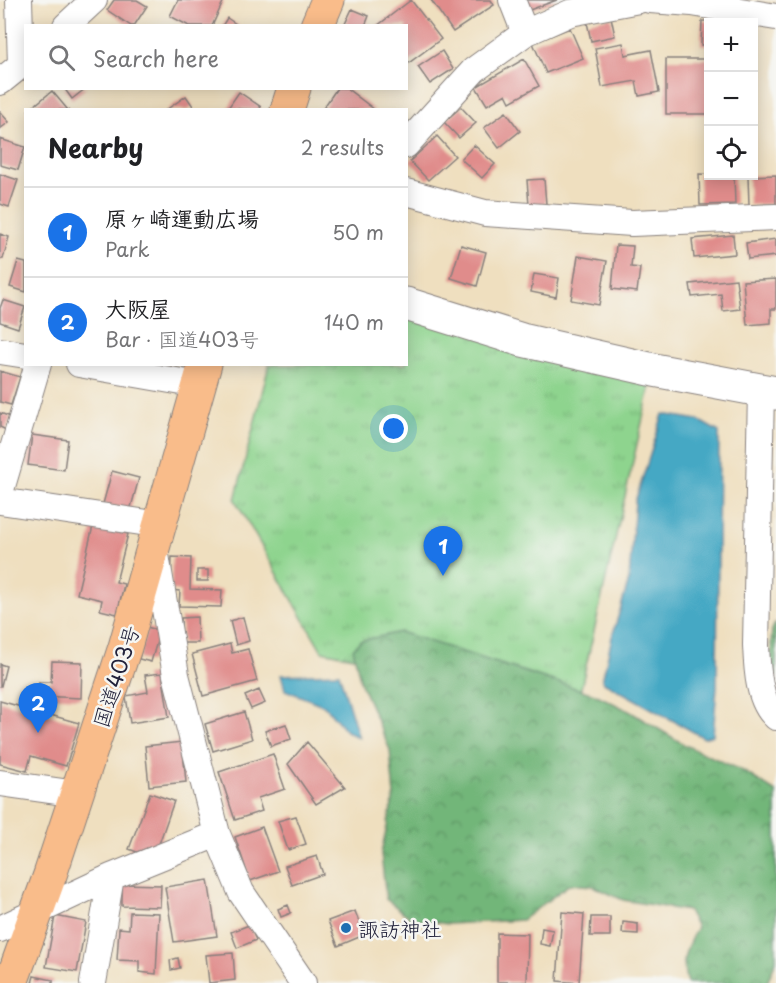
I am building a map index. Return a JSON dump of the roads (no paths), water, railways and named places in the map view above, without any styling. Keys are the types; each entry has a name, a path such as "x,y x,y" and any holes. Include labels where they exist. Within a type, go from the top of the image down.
{"highway":[{"path":"319,24 328,0"},
{"path":"288,108 293,90"},
{"name":"国道403号","path":"11,983 37,913 125,647 202,375"}],"street":[{"path":"0,82 23,63 19,0"},
{"path":"68,24 94,0"},
{"path":"512,0 525,33"},
{"path":"408,143 474,70 525,33 572,6 639,0"},
{"path":"650,0 692,3 776,17"},
{"path":"408,193 496,214 632,223 776,218"},
{"path":"408,305 522,340 654,370 768,392 756,645 758,680 771,712 776,717"},
{"path":"0,351 24,355"},
{"path":"0,493 37,366"},
{"path":"101,366 202,375"},
{"path":"0,501 158,536 176,675 217,834 241,892 303,983"},
{"path":"0,783 77,794"},
{"path":"0,929 111,877 217,834"},
{"path":"93,983 111,877"}],"water":[{"path":"663,414 698,420 719,432 717,687 713,735 704,738 602,681 629,580 635,502"},
{"path":"339,673 359,738 346,731 325,706 285,690 281,675"}],"place":[{"name":"原ヶ崎運動広場","path":"443,576"},
{"name":"大阪屋","path":"38,733"},
{"name":"諏訪神社","path":"346,928"}]}
